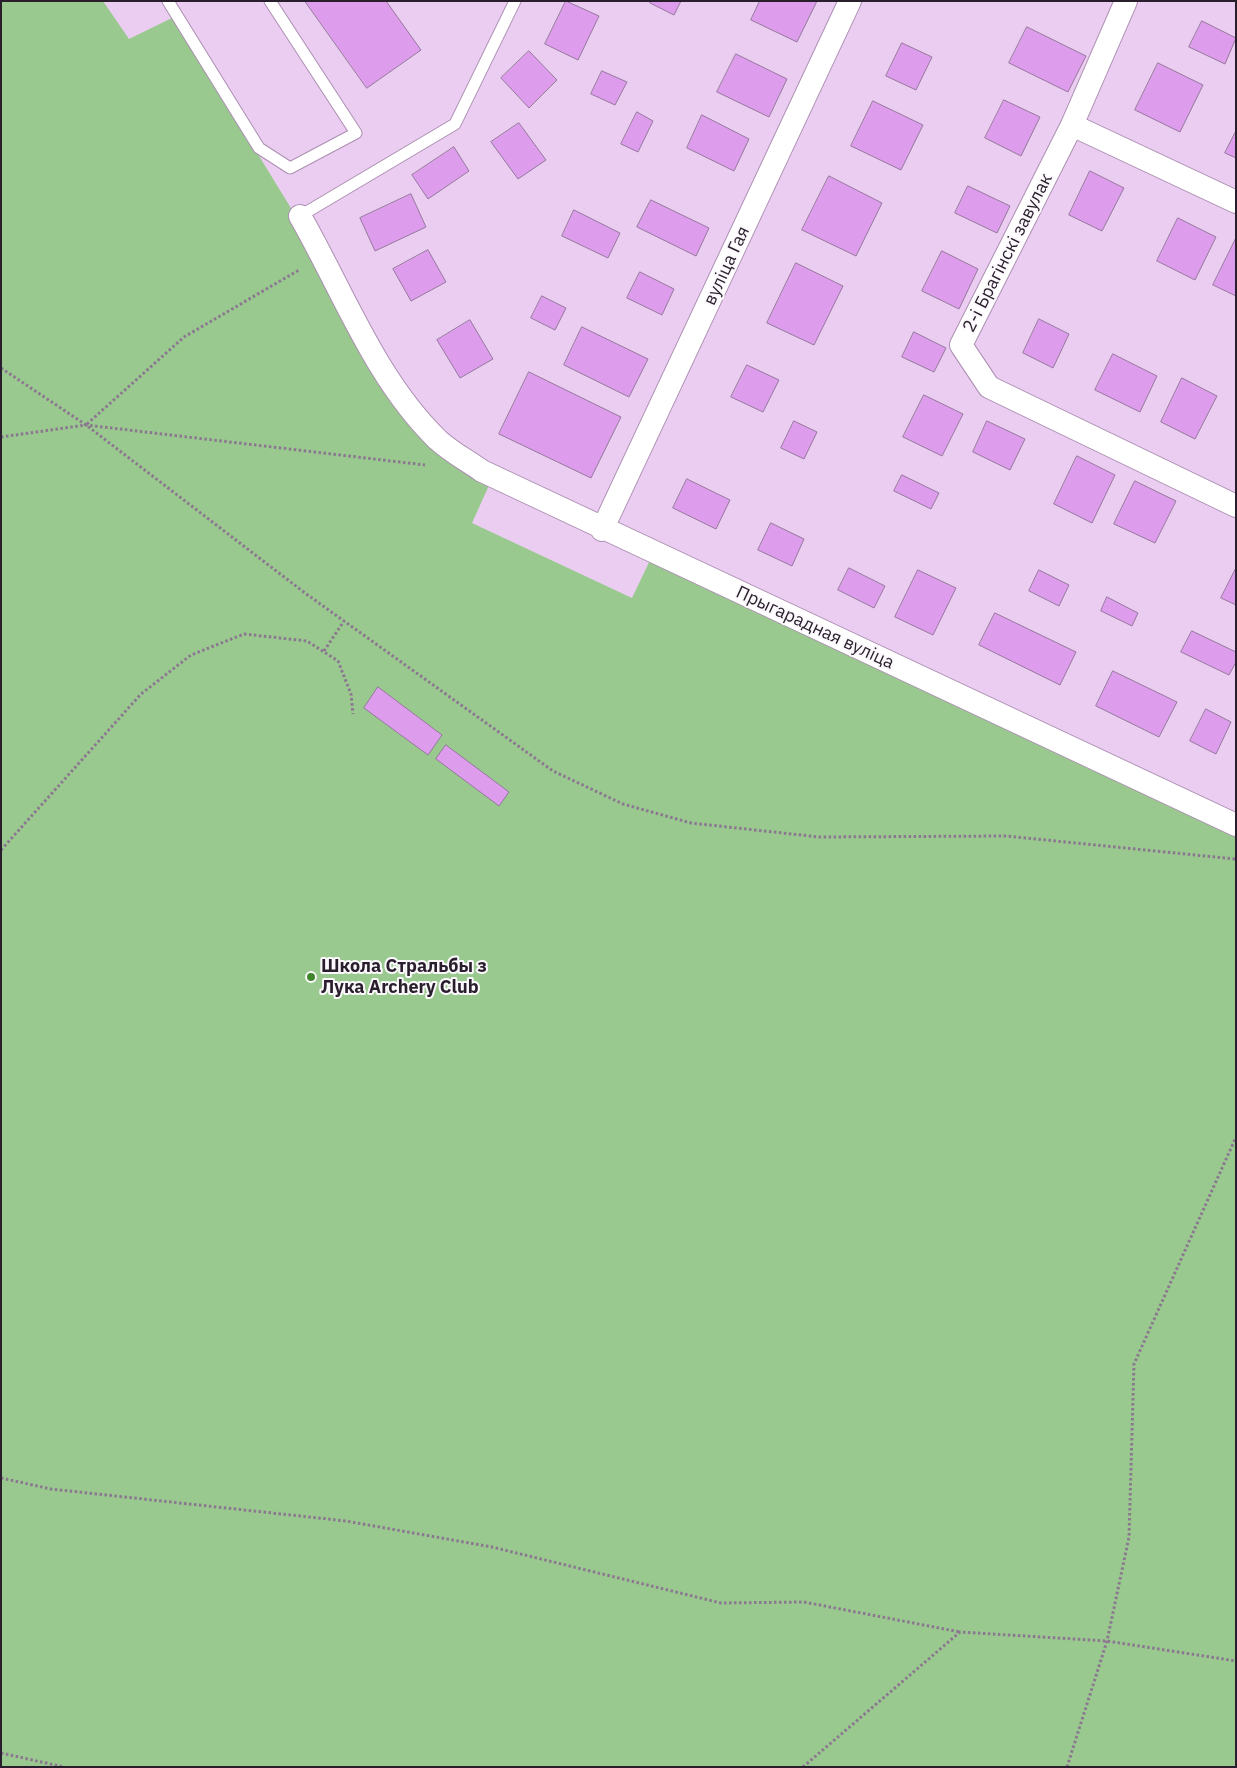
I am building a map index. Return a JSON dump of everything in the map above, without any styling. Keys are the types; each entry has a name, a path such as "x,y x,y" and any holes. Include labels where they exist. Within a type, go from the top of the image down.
{"street":[{"name":"вуліца Гая","path":"602,530 850,1"},
{"name":"2-і Брагінскі завулак","path":"1126,1 1072,125 961,345 990,387 1236,506"},
{"path":"1072,125 1236,202"},
{"name":"Прыгарадная вуліца","path":"300,216 323,256 369,348 410,408 439,441 482,472 602,530 1236,825"}],"lane":[{"path":"168,1 259,148 290,168 356,133 270,1"},
{"path":"300,216 455,124 515,1"}],"path":[{"path":"86,425 184,337 323,256"},
{"path":"1,368 86,425 344,621 553,771 623,804 691,824 819,837 1006,836 1236,859"},
{"path":"1,437 86,425 435,466"},
{"path":"324,652 344,621"},
{"path":"1,850 141,694 191,655 244,634 307,641 338,660 351,694 353,714"},
{"path":"1067,1767 1107,1642 1129,1537 1134,1364 1236,1137"},
{"path":"1,1478 51,1489 346,1521 492,1547 721,1603 804,1602 960,1632 1107,1642 1236,1661"},
{"path":"803,1767 960,1632"},
{"path":"1,1753 64,1767"}],"green space":[{"path":"1,1 103,1 129,39 174,17 297,218 367,350 491,481 472,523 632,598 652,556 1236,829 1236,1767 1,1767"}],"building":[{"path":"305,1 386,1 421,50 367,88"},
{"path":"566,1 599,16 578,60 545,44"},
{"path":"651,1 681,1 674,15 650,3"},
{"path":"760,1 817,1 797,42 751,20"},
{"path":"1202,21 1236,38 1225,64 1189,47"},
{"path":"1027,27 1086,56 1068,92 1009,63"},
{"path":"902,43 932,57 916,90 886,76"},
{"path":"529,51 557,80 529,108 501,78"},
{"path":"736,54 787,79 769,117 717,92"},
{"path":"1158,63 1203,85 1180,132 1135,110"},
{"path":"602,71 627,82 615,105 591,94"},
{"path":"1004,100 1040,117 1021,156 985,138"},
{"path":"873,101 923,125 901,170 851,146"},
{"path":"637,112 653,121 638,152 621,144"},
{"path":"702,115 749,139 734,171 687,148"},
{"path":"519,123 546,160 518,179 491,142"},
{"path":"1236,131 1236,158 1225,153"},
{"path":"454,147 469,171 428,199 412,175"},
{"path":"1090,171 1124,188 1102,231 1069,215"},
{"path":"829,176 882,203 856,256 802,230"},
{"path":"968,186 1010,206 997,233 955,213"},
{"path":"411,194 426,227 375,251 360,218"},
{"path":"651,200 709,228 696,256 637,227"},
{"path":"574,210 620,233 608,258 562,236"},
{"path":"1178,218 1216,237 1195,280 1157,261"},
{"path":"1236,238 1236,296 1213,285"},
{"path":"428,250 446,282 411,301 393,269"},
{"path":"942,251 978,269 959,309 922,291"},
{"path":"796,263 843,286 814,345 767,323"},
{"path":"640,272 674,289 662,315 627,298"},
{"path":"542,296 566,308 555,330 531,318"},
{"path":"1039,319 1069,334 1053,368 1023,353"},
{"path":"470,320 493,359 460,378 437,340"},
{"path":"582,327 648,359 629,397 564,365"},
{"path":"914,332 946,348 934,372 902,357"},
{"path":"1113,354 1157,376 1140,412 1095,390"},
{"path":"747,365 779,380 763,412 731,397"},
{"path":"529,372 621,417 591,478 499,434"},
{"path":"1182,378 1217,396 1195,439 1161,422"},
{"path":"924,395 963,414 942,456 903,437"},
{"path":"794,421 817,432 804,459 781,448"},
{"path":"987,421 1025,439 1010,470 973,452"},
{"path":"1077,456 1115,475 1092,523 1054,504"},
{"path":"902,475 939,493 931,509 894,491"},
{"path":"687,479 730,500 716,529 673,508"},
{"path":"1135,481 1176,501 1155,543 1114,524"},
{"path":"771,523 804,539 792,566 758,550"},
{"path":"849,568 885,586 874,608 838,590"},
{"path":"1236,568 1236,605 1221,598"},
{"path":"918,570 956,588 933,635 895,617"},
{"path":"1039,570 1069,585 1059,606 1029,591"},
{"path":"1107,597 1138,613 1132,626 1101,611"},
{"path":"995,613 1076,652 1060,685 979,645"},
{"path":"1192,631 1236,652 1236,662 1229,675 1181,652"},
{"path":"1113,671 1177,702 1159,737 1096,706"},
{"path":"378,687 442,735 428,755 364,708"},
{"path":"1206,709 1231,722 1216,754 1190,741"},
{"path":"446,745 509,792 499,806 436,759"}],"place":[{"name":"Школа Стральбы з Лука Archery Club","path":"311,977"}]}
